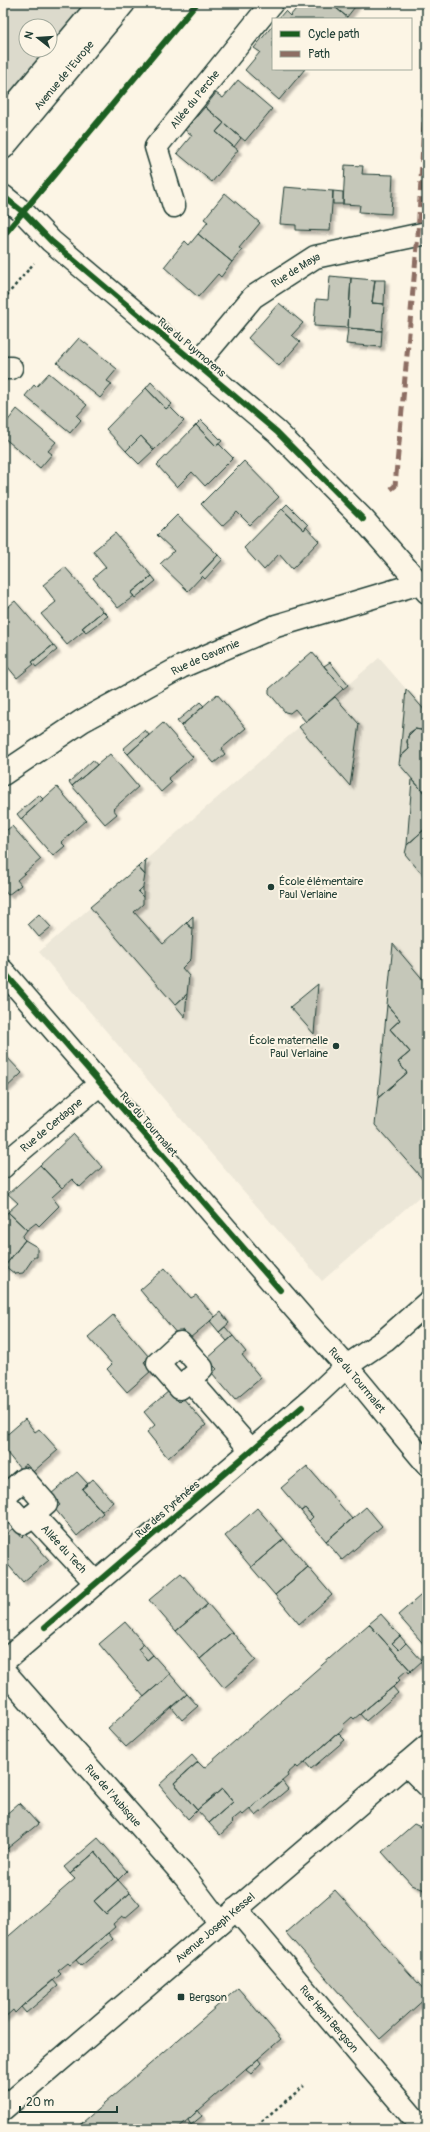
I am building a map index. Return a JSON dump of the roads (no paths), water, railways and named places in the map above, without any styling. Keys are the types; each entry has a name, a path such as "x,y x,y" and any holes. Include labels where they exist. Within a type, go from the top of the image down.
{"street":[{"path":"3,119 100,3"},
{"name":"Avenue de l'Europe","path":"3,148 124,3"},
{"name":"Allée du Perche","path":"174,206 156,147 272,3"},
{"name":"Rue du Puymorens","path":"3,196 23,212 52,241 277,432 363,519 425,586"},
{"name":"Rue de Maya","path":"197,364 254,297 315,257 427,233"},
{"name":"Rue de Gavarnie","path":"3,774 82,721 181,667 276,626 425,586"},
{"name":"Rue du Tourmalet","path":"3,971 312,1329 348,1365 376,1404 427,1464"},
{"name":"Rue de Cerdagne","path":"3,1167 12,1157 100,1084"},
{"name":"Rue des Pyrénées","path":"3,1662 313,1398 348,1365 385,1340 427,1303"},
{"path":"189,1379 251,1450"},
{"name":"Allée du Tech","path":"24,1479 46,1504 33,1515 24,1523 3,1499 24,1479"},
{"name":"Allée du Tech","path":"33,1515 96,1583"},
{"name":"Rue de l'Aubisque","path":"3,1670 186,1878 228,1916"},
{"name":"Avenue Joseph Kessel","path":"3,2109 427,1746"},
{"path":"406,1764 427,1785"},
{"name":"Rue Henri Bergson","path":"228,1916 423,2129"}],"place":[{"name":"École élémentaire Paul Verlaine","path":"271,887"},
{"name":"École maternelle Paul Verlaine","path":"336,1046"},
{"name":"Bergson","path":"181,1997"}]}
